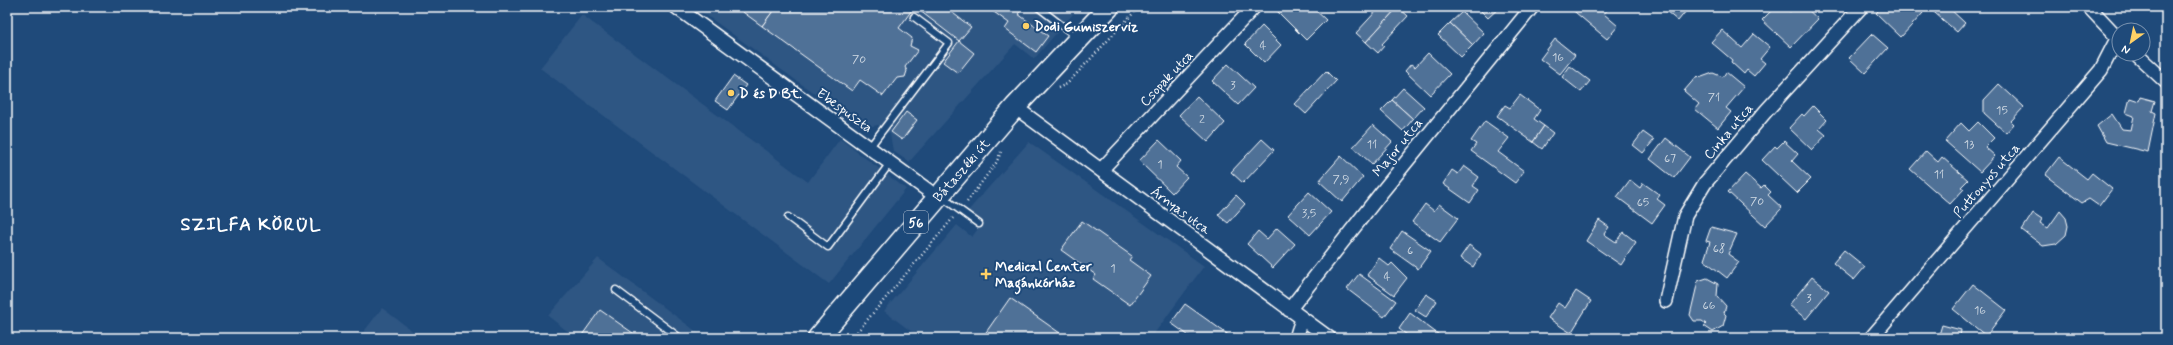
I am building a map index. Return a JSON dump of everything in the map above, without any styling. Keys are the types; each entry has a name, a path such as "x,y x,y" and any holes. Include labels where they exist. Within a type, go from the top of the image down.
{"main road":[{"name":"Bátaszéki út","path":"818,338 1014,107 1109,7"}],"street":[{"name":"Ebespuszta","path":"676,7 869,148 938,196"},
{"name":"Csopak utca","path":"1101,170 1254,7"},
{"name":"Major utca","path":"1289,310 1532,7"},
{"name":"Cinka utca","path":"1666,302 1685,216 1705,183 1766,111 1861,7"},
{"path":"2089,7 2111,31"},
{"name":"Puttonyos utca","path":"1871,338 2101,70 2111,51"},
{"path":"2145,62 2166,82"},
{"name":"Árnyas utca","path":"1014,107 1328,338"},
{"path":"1296,338 1302,319"}],"lane":[{"path":"1038,7 1079,39"},
{"path":"869,148 949,43 914,17"},
{"path":"788,217 828,247 890,163"},
{"path":"938,196 980,224"},
{"path":"616,290 680,338"}],"path":[{"path":"1054,90 1066,84 1139,7"},
{"path":"852,338 960,210 996,164 1003,146"}],"shaded area":[{"path":"695,7 1079,7 1034,59 1015,44 909,162 893,151 890,134 878,125 862,128"},
{"path":"582,15 808,182 840,139 906,189 829,284 540,68"},
{"path":"1029,142 1204,266 1151,338 920,338 884,311 957,225 972,237 982,223 967,212"},
{"path":"598,258 705,338 576,338 548,316"},
{"path":"382,308 422,338 359,338"}],"building":[{"path":"736,7 776,7 762,26"},
{"path":"776,7 914,7 899,28 912,38 910,46 918,50 905,67 907,71 905,77 897,78 883,96 860,80 852,91 762,26"},
{"path":"915,7 945,7 971,27 959,41"},
{"path":"987,7 1019,7 1022,9 1018,14 1048,36 1036,52 1005,29 1009,23"},
{"path":"1281,7 1312,7 1326,20 1306,40 1277,11"},
{"path":"1380,7 1398,7 1366,42 1356,33"},
{"path":"1398,7 1408,16 1382,44 1384,46 1378,53 1366,42"},
{"path":"1477,7 1500,7 1488,18"},
{"path":"1569,7 1604,7 1607,10 1604,14 1618,26 1607,39"},
{"path":"1661,7 1682,7 1686,11 1678,21"},
{"path":"1775,7 1785,7 1790,12 1794,7 1805,7 1818,19 1791,47 1762,20"},
{"path":"1882,7 1898,7 1901,10 1904,7 1917,7 1923,13 1901,37 1876,13"},
{"path":"1928,7 1948,7 1965,23 1957,32"},
{"path":"1462,12 1484,33 1473,45 1450,23"},
{"path":"1450,23 1473,45 1461,57 1438,35"},
{"path":"1262,26 1281,45 1264,63 1245,44"},
{"path":"1722,30 1742,48 1754,34 1770,47 1760,59 1765,63 1754,76 1747,70 1744,74 1731,62 1732,60 1711,42"},
{"path":"1872,34 1888,48 1865,73 1849,58"},
{"path":"1555,39 1575,55 1560,74 1540,59"},
{"path":"959,41 974,53 958,73 943,62"},
{"path":"1428,53 1450,74 1430,95 1405,71 1411,64 1415,67"},
{"path":"1228,64 1254,88 1238,105 1212,81"},
{"path":"1570,66 1590,81 1581,92 1562,77"},
{"path":"1326,71 1336,81 1306,114 1295,104"},
{"path":"1726,72 1744,87 1726,108 1731,112 1718,128 1695,109 1699,104 1684,91 1697,76 1699,78 1713,73 1723,77"},
{"name":"D és D Bt.","path":"733,76 746,85 728,110 715,101"},
{"path":"1999,84 2024,107 2011,121 2014,124 2006,133 1984,113 1984,100"},
{"path":"1403,88 1424,107 1413,119 1392,100"},
{"path":"1520,95 1540,110 1534,119 1544,126 1533,142 1497,116 1505,105 1510,108"},
{"path":"1197,96 1225,123 1208,142 1179,115"},
{"path":"2140,97 2155,101 2152,111 2156,113 2148,152 2106,142 2097,126 2112,114 2122,129 2131,130 2134,116 2126,113 2130,98 2139,101"},
{"path":"1392,100 1413,119 1403,131 1381,111"},
{"path":"1813,106 1827,120 1819,129 1826,135 1812,150 1789,128 1802,114 1804,116"},
{"path":"906,112 917,120 902,140 891,132"},
{"path":"1485,121 1509,138 1498,152 1524,171 1515,183 1471,151 1476,144 1471,141"},
{"path":"1978,122 1994,138 1985,147 1995,156 1980,172 1945,141 1961,123 1969,131"},
{"path":"1373,125 1392,142 1372,164 1353,147"},
{"path":"1544,126 1553,133 1542,149 1533,142"},
{"path":"1643,132 1654,140 1643,153 1633,145"},
{"path":"1666,138 1690,157 1674,178 1650,159"},
{"path":"1262,139 1274,150 1243,183 1231,172"},
{"path":"1159,140 1181,161 1176,167 1187,177 1172,193 1139,161"},
{"path":"1784,141 1798,154 1792,161 1811,179 1797,193 1762,160 1775,146 1777,148"},
{"path":"1926,151 1938,162 1942,157 1968,180 1961,187 1964,189 1950,204 1910,169"},
{"path":"1341,156 1363,177 1342,202 1319,181"},
{"path":"2059,157 2087,179 2092,173 2112,189 2099,206 2089,199 2082,203 2045,175"},
{"path":"1464,166 1479,177 1473,186 1479,190 1470,203 1443,184 1452,170 1458,174"},
{"path":"1745,174 1761,188 1764,185 1771,192 1768,195 1782,208 1765,226 1728,192"},
{"path":"1630,180 1640,188 1643,183 1660,195 1657,199 1665,205 1652,223 1617,197"},
{"path":"1309,192 1331,212 1310,235 1288,215"},
{"path":"1236,195 1245,204 1228,223 1218,215"},
{"path":"1425,204 1434,211 1439,204 1458,218 1440,242 1412,222"},
{"path":"2060,211 2066,218 2068,226 2066,235 2056,244 2043,246 2022,230 2033,213 2042,219 2040,223 2048,228"},
{"path":"1599,220 1609,227 1604,234 1616,242 1623,232 1636,242 1621,265 1586,241"},
{"path":"1082,221 1132,256 1129,260 1151,276 1130,305 1093,279 1096,275 1061,250"},
{"path":"1711,227 1737,234 1728,254 1739,262 1727,278 1704,260 1710,242 1706,241"},
{"path":"1277,228 1295,244 1273,268 1247,244 1258,231 1267,239"},
{"path":"1402,231 1431,251 1418,269 1390,249"},
{"path":"1469,245 1481,254 1473,267 1460,258"},
{"path":"1844,250 1865,267 1854,280 1833,263"},
{"path":"1379,258 1389,266 1392,263 1407,278 1394,295 1367,275"},
{"path":"1359,274 1396,301 1384,317 1347,289"},
{"path":"1812,277 1829,291 1806,319 1789,305"},
{"path":"1707,278 1718,284 1717,296 1726,306 1724,313 1726,315 1723,326 1713,332 1704,326 1706,324 1702,321 1694,321 1690,315 1698,281"},
{"path":"1973,284 2006,310 1986,336 1953,309"},
{"path":"1576,291 1591,301 1571,333 1548,318 1558,303 1565,308"},
{"path":"1426,294 1437,301 1426,317 1415,310"},
{"path":"1010,298 1067,338 982,338"},
{"path":"1185,304 1230,336 1229,338 1192,338 1171,323"},
{"path":"600,310 640,338 580,338"},
{"path":"1410,313 1443,338 1411,338 1399,329"},
{"path":"1942,325 1961,330 1960,337 1962,338 1938,338"},
{"path":"1233,333 1240,338 1229,338"}],"place":[{"name":"Dodi Gumiszerviz","path":"1026,26"},
{"name":"D és D Bt.","path":"731,93"},
{"name":"Medical Center Magánkórház","path":"986,274"}],"district":[{"name":"SZILFA KÖRÜL","path":"251,224"}]}
